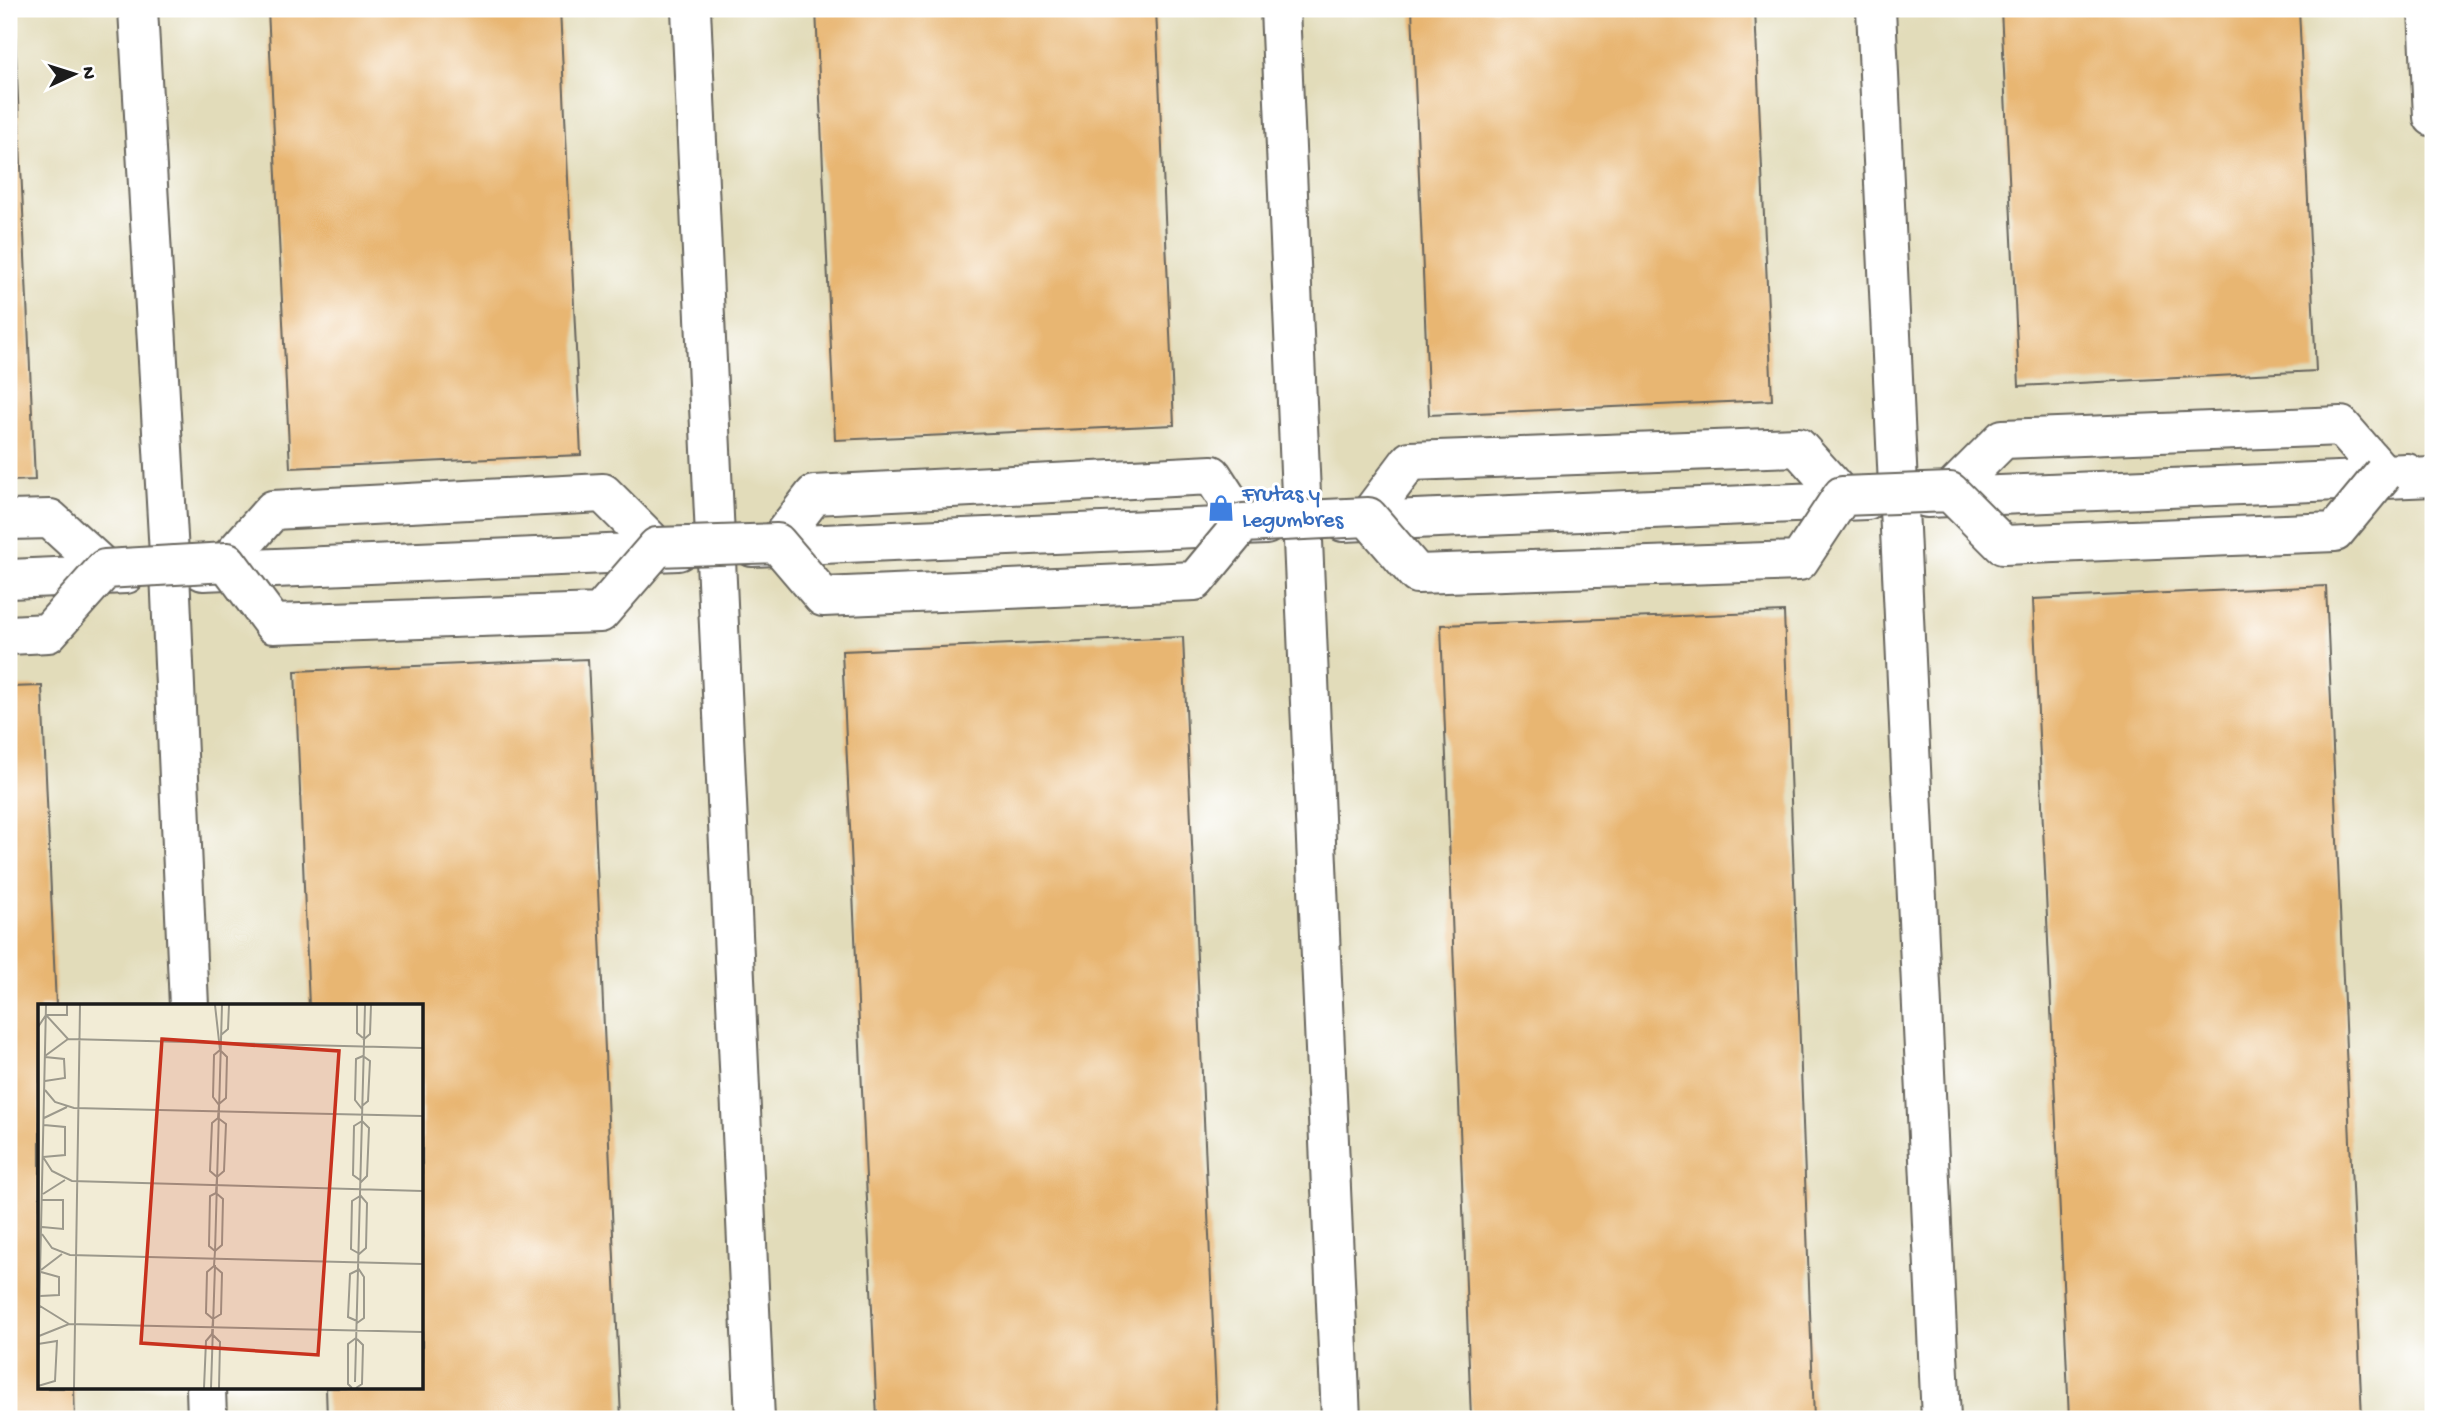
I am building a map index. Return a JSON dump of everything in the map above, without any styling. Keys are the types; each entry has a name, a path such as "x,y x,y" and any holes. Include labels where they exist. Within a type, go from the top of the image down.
{"street":[{"path":"138,9 170,572 189,1004"},
{"path":"691,9 755,1419"},
{"path":"1280,9 1341,1419"},
{"path":"1876,9 1941,1419"},
{"path":"2428,9 2433,117"},
{"path":"1842,496 1950,492 2003,439 2341,426 2383,474 2433,474"},
{"path":"1368,517 1410,461 1798,447 1842,496"},
{"path":"1950,492 2003,545 2321,533 2335,532 2383,474"},
{"path":"9,579 2433,474"},
{"path":"777,543 814,495 1212,475 1243,523"},
{"path":"9,635 48,633 105,569 227,562 273,510 603,493 657,547 777,543"},
{"path":"1368,517 1417,573 1800,561 1842,496"},
{"path":"777,543 823,597 1195,580 1243,523 1368,517"},
{"path":"9,520 50,519 105,569"},
{"path":"227,562 273,624 587,614 600,613 657,547"},
{"path":"206,1390 207,1419"}],"shaded area":[{"name":"Frutas y Legumbres","path":"9,9 2433,9 2433,1419 9,1419"}],"building":[{"path":"9,9 14,9 35,480 9,481"},
{"path":"268,9 560,9 581,455 290,468"},
{"path":"816,9 1156,9 1174,425 835,440"},
{"path":"1412,9 1755,9 1772,400 1429,415"},
{"path":"2001,9 2299,9 2316,371 2019,386"},
{"path":"2326,586 2362,1419 2069,1419 2033,599"},
{"path":"1784,612 1814,1419 1471,1419 1441,625"},
{"path":"1183,637 1217,1419 877,1419 842,651"},
{"path":"588,659 621,1419 327,1419 326,1390 424,1390 424,1004 309,1004 295,671"},
{"path":"42,686 56,1004 38,1004 38,1390 74,1390 75,1419 9,1419 9,687"}],"place":[{"name":"Frutas y Legumbres","path":"1221,508"}]}
